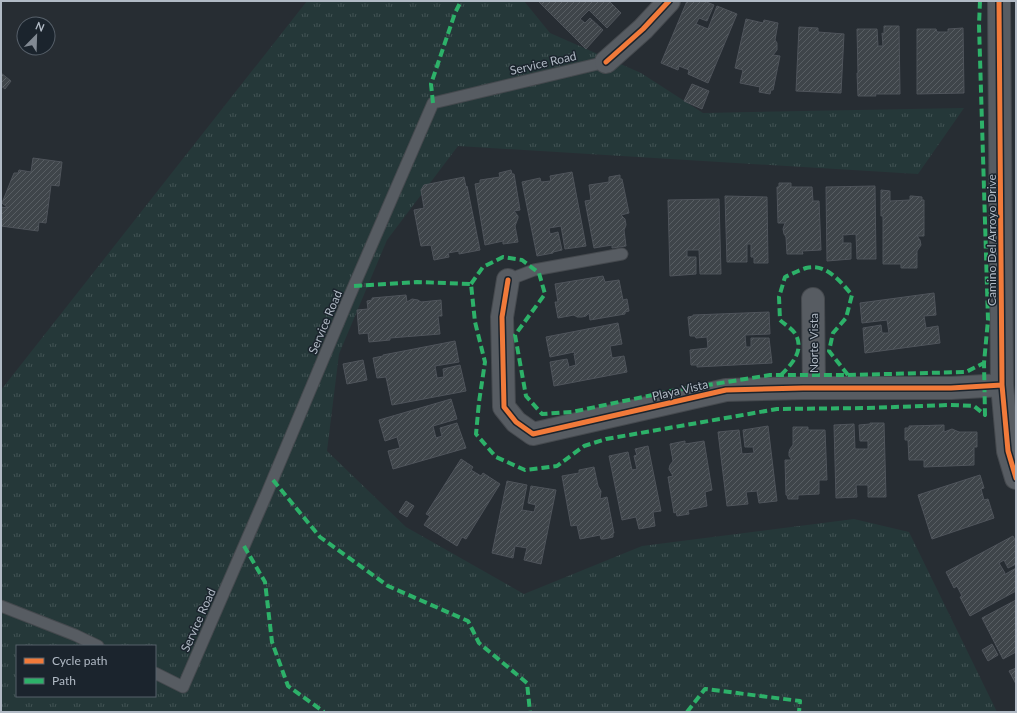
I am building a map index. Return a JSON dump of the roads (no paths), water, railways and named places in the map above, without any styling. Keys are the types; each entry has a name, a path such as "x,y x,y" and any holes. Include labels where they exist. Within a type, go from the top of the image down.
{"street":[{"path":"606,62 670,1"},
{"name":"Camino Del Arroyo Drive","path":"999,1 1002,385 1008,451 1016,478"},
{"name":"Playa Vista","path":"508,280 502,317 504,407 516,422 533,434 726,390 814,388 951,388 1002,385"},
{"name":"Norte Vista","path":"813,299 814,388"}],"lane":[{"name":"Service Road","path":"156,674 183,687 433,103 606,62"},
{"path":"508,280 534,270 622,254"},
{"path":"1,606 96,645"}]}
